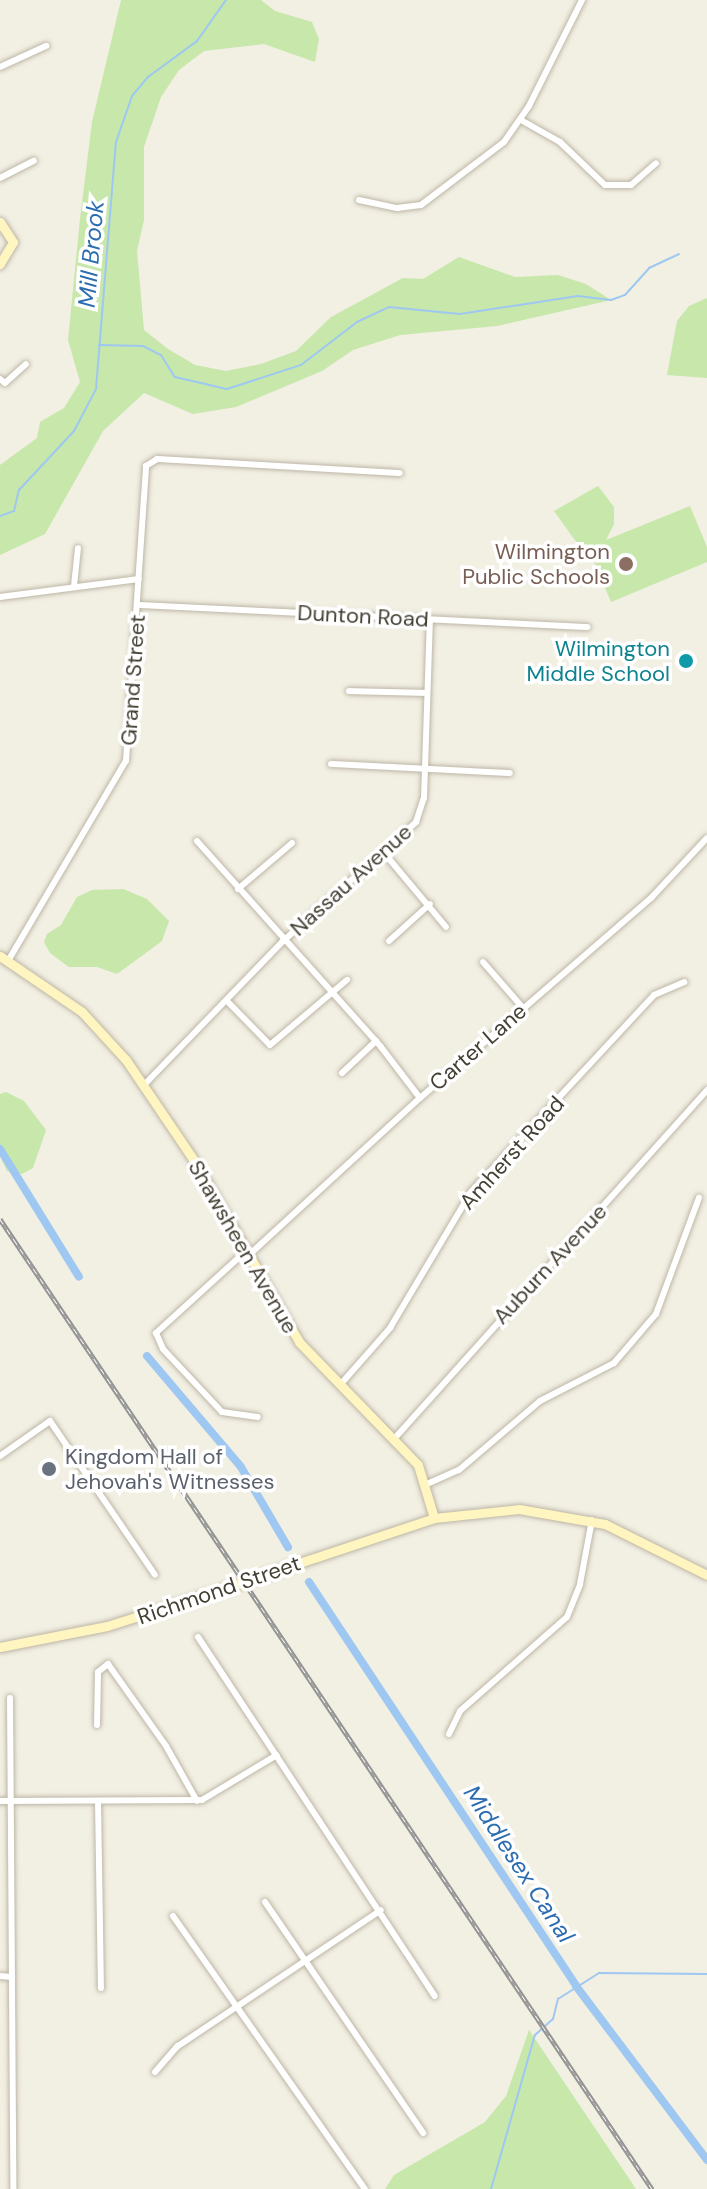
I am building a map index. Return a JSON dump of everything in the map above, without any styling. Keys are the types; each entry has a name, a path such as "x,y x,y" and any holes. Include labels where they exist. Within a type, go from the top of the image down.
{"street":[{"path":"359,200 397,208 428,202 504,142 521,120 582,0"},
{"path":"0,67 46,46"},
{"path":"521,120 560,142 605,185 631,185 656,163"},
{"path":"0,178 34,161"},
{"path":"0,222 13,242 0,264"},
{"path":"3,381 26,364"},
{"name":"Grand Street","path":"4,959 126,761 149,463 400,473"},
{"path":"74,586 78,548"},
{"path":"0,597 139,579"},
{"name":"Dunton Road","path":"138,605 587,627"},
{"name":"Nassau Avenue","path":"144,1085 228,1002 282,942 385,854 420,816 430,620"},
{"path":"349,691 425,693"},
{"path":"331,764 424,766 510,773"},
{"name":"Carter Lane","path":"258,1417 222,1412 163,1349 156,1333 651,898 707,838"},
{"path":"197,841 282,942 376,1041 420,1098"},
{"path":"238,889 292,843"},
{"path":"385,854 430,904 446,927"},
{"path":"389,941 430,904"},
{"name":"Shawsheen Avenue","path":"4,959 91,1019 144,1085 290,1330 338,1387 394,1439 427,1484 434,1518"},
{"path":"483,962 523,1008"},
{"path":"228,1002 269,1045 347,980"},
{"name":"Amherst Road","path":"338,1387 390,1328 471,1192 654,995 684,982"},
{"path":"342,1073 376,1041"},
{"name":"Auburn Avenue","path":"394,1439 707,1090"},
{"path":"427,1484 459,1470 540,1401 614,1363 656,1314 699,1198"},
{"path":"0,1456 50,1421 155,1575"},
{"path":"434,1518 519,1509 592,1520 703,1573 707,1560"},
{"name":"Richmond Street","path":"0,1647 107,1626 434,1518"},
{"path":"449,1734 467,1704 567,1617 580,1584 592,1520"},
{"path":"198,1637 435,1996"},
{"path":"97,1725 97,1677 105,1664 129,1690 197,1801"},
{"path":"10,1698 13,2189"},
{"path":"0,1801 197,1801 219,1794 277,1755"},
{"path":"98,1801 101,1988"},
{"path":"265,1902 307,1959 423,2133"},
{"path":"155,2072 167,2054 381,1910"},
{"path":"173,1916 365,2189"},
{"path":"0,1976 12,1977"}],"green space":[{"path":"121,0 261,0 275,11 312,22 319,39 315,62 264,44 204,51 179,70 161,97 144,147 144,220 137,251 144,330 168,349 195,365 226,371 261,364 296,351 331,317 403,278 423,279 459,257 515,277 558,275 586,284 611,300 497,326 400,335 353,350 322,371 236,407 193,414 144,393 103,431 45,534 0,555 0,465 37,438 40,422 64,408 80,382 68,340 80,219 92,122"},
{"path":"707,298 707,378 667,375 677,321 689,306"},
{"path":"598,486 614,507 614,524 606,540 690,506 707,547 707,562 611,602 589,549 582,550 554,511"},
{"path":"123,889 147,899 169,921 162,941 117,974 97,967 69,967 50,953 44,942 47,934 61,925 77,897 92,890"},
{"path":"6,1092 24,1101 46,1130 33,1168 22,1174 7,1171 0,1156 0,1094"},
{"path":"529,2030 636,2189 385,2189 394,2175 485,2122 506,2096"}],"waterway":[{"name":"Mill Brook","path":"0,516 14,511 19,490 74,431 96,389 116,142 132,96 148,77 197,41 226,0"},
{"path":"99,345 143,346 161,355 175,377 227,389 301,365 357,322 389,307 460,314 578,296 611,300 625,295 649,268 679,254"},
{"name":"Middlesex Canal","path":"0,1149 79,1277"},
{"name":"Middlesex Canal","path":"147,1356 241,1467 288,1547"},
{"name":"Middlesex Canal","path":"309,1582 576,1986 707,2160"},
{"path":"491,2189 535,2035 553,2019 558,1999 599,1973 707,1974"}],"railway":[{"path":"0,1219 652,2189"}],"place":[{"name":"Wilmington Public Schools","path":"626,564"},
{"name":"Wilmington Middle School","path":"686,661"},
{"name":"Kingdom Hall of Jehovah's Witnesses","path":"49,1469"}]}
